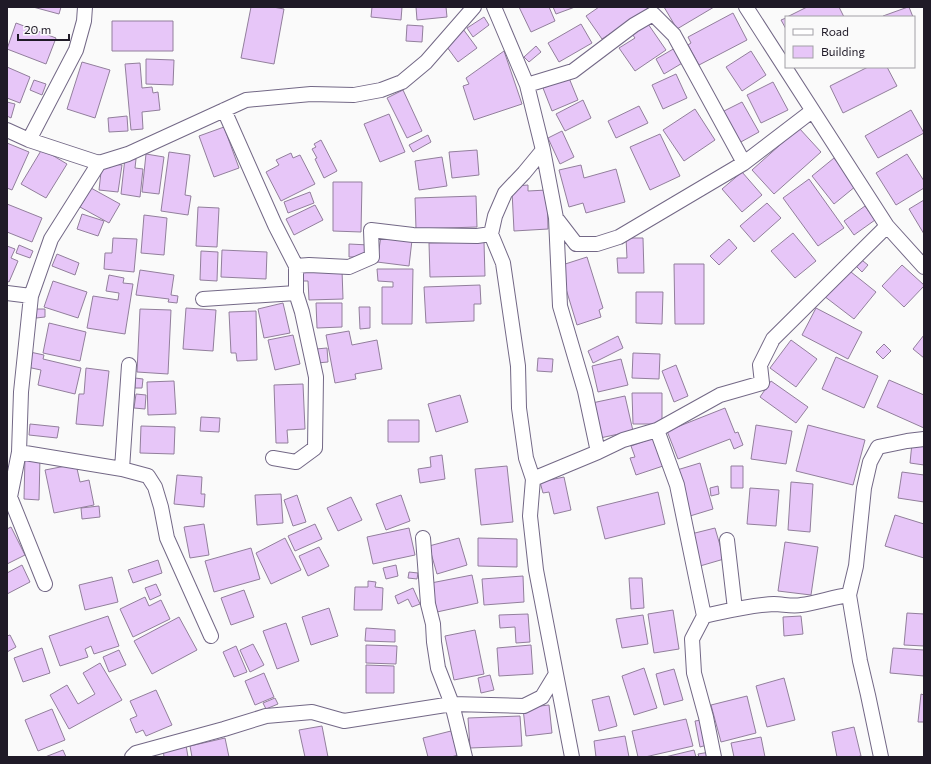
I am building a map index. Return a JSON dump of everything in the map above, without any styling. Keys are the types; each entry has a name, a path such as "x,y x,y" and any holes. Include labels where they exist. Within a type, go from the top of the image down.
{"street":[{"path":"29,140 76,50 84,21 85,7"},
{"path":"7,130 29,140 99,163 128,154 246,100 311,94 354,95 382,90 402,82 426,62 474,7"},
{"path":"494,7 527,85 543,150 556,218 560,306 585,391 598,452"},
{"path":"746,7 887,226 924,267"},
{"path":"527,85 573,70 634,25 653,14 674,35 744,163"},
{"path":"224,110 275,225 296,266 296,293 302,312 316,376 315,448 296,462 274,458"},
{"path":"556,218 576,244 597,244 620,237 744,163 812,111"},
{"path":"543,150 505,193 494,216 491,234 503,263 518,366 519,408 526,458 533,479 530,516 536,570 572,757"},
{"path":"45,584 8,498 19,452 21,392 31,296 51,239 99,163"},
{"path":"533,479 623,440 658,430 720,395 762,383 760,365 773,339 887,226"},
{"path":"296,266 309,265 349,267 372,257 372,230 413,235 477,236 491,234"},
{"path":"7,293 31,296"},
{"path":"203,299 296,293"},
{"path":"122,469 129,365"},
{"path":"658,430 677,485 704,616 692,640 694,673 706,716 714,757"},
{"path":"881,757 860,661 849,595 856,566 864,488 870,462 878,447 924,439"},
{"path":"19,452 122,469 148,476 155,487 161,507 167,538 211,636"},
{"path":"423,538 428,604 433,624 438,668 452,704 465,757"},
{"path":"728,540 735,609"},
{"path":"704,616 735,609 774,604 799,606 849,595"},
{"path":"132,757 136,753 266,716 312,712 344,721 452,704 524,706 542,697 556,674"}],"building":[{"path":"33,7 61,7 59,14"},
{"path":"251,7 273,7 284,9 274,64 241,58"},
{"path":"372,7 402,7 401,20 371,17"},
{"path":"416,7 446,7 447,17 417,20"},
{"path":"519,7 549,7 555,21 531,32"},
{"path":"553,7 575,7 556,14"},
{"path":"599,7 647,7 648,9 602,39 586,16"},
{"path":"664,7 714,7 677,29"},
{"path":"807,7 839,7 844,16 789,16"},
{"path":"909,7 913,16 883,16"},
{"path":"733,13 747,40 699,65 688,45 691,43 688,37"},
{"path":"484,17 489,25 473,37 467,28"},
{"path":"785,18 785,27 781,20"},
{"path":"112,21 173,21 173,51 112,51"},
{"path":"646,21 666,50 635,71 619,48 635,38 630,31"},
{"path":"16,23 56,38 46,64 7,49"},
{"path":"581,24 592,43 559,62 548,43"},
{"path":"407,25 423,26 422,42 406,41"},
{"path":"463,29 477,48 458,62 444,43"},
{"path":"536,46 541,52 529,62 524,57"},
{"path":"675,48 684,62 664,74 656,59"},
{"path":"504,51 522,104 474,120 463,86 469,84 466,78"},
{"path":"751,51 766,75 742,91 726,67"},
{"path":"146,59 174,60 173,85 146,84"},
{"path":"82,62 110,70 95,118 67,109"},
{"path":"140,63 142,88 152,87 153,93 158,92 160,110 142,112 143,129 131,130 125,64"},
{"path":"7,67 30,77 20,103 7,98"},
{"path":"866,68 888,68 897,86 843,113 830,86"},
{"path":"676,74 687,98 663,109 652,85"},
{"path":"569,78 578,100 552,111 543,88"},
{"path":"34,80 46,84 42,95 30,90"},
{"path":"773,82 788,110 761,123 747,95"},
{"path":"403,90 422,131 407,138 387,98"},
{"path":"583,100 591,118 565,131 556,114"},
{"path":"7,102 15,104 11,118 7,116"},
{"path":"742,102 759,132 739,143 722,112"},
{"path":"639,106 648,123 616,138 608,121"},
{"path":"695,109 715,140 684,161 663,130"},
{"path":"911,110 924,133 878,158 865,136"},
{"path":"389,114 405,152 380,162 364,124"},
{"path":"127,116 128,131 109,132 108,118"},
{"path":"224,127 239,168 214,177 199,136"},
{"path":"799,128 821,152 774,194 752,170"},
{"path":"562,131 574,157 560,164 548,138"},
{"path":"660,134 680,176 650,190 630,147"},
{"path":"428,135 431,142 413,152 409,145"},
{"path":"321,140 337,171 324,178 312,149 316,147 314,144"},
{"path":"7,143 29,152 12,190 7,188"},
{"path":"42,149 67,164 46,198 21,184"},
{"path":"477,150 479,175 452,178 449,152"},
{"path":"169,152 190,155 185,195 191,196 188,215 161,211"},
{"path":"291,153 293,158 300,155 315,184 281,201 266,172 279,165 276,160"},
{"path":"146,154 164,157 159,194 142,192"},
{"path":"907,154 924,181 924,188 896,205 876,173"},
{"path":"442,157 447,186 419,190 415,161"},
{"path":"125,158 136,159 135,168 143,169 140,197 121,194"},
{"path":"834,158 856,186 834,204 812,176"},
{"path":"102,163 122,165 118,192 99,190"},
{"path":"581,165 584,178 616,169 625,202 586,213 583,203 569,207 559,170"},
{"path":"742,172 762,195 742,212 722,189"},
{"path":"809,179 844,228 818,246 783,198"},
{"path":"333,182 362,182 361,232 333,231"},
{"path":"528,185 528,191 547,190 548,229 514,231 512,191 516,186"},
{"path":"91,188 120,204 109,223 80,207"},
{"path":"310,192 314,203 288,213 284,202"},
{"path":"476,196 477,227 416,229 415,198"},
{"path":"924,200 924,234 909,209"},
{"path":"767,203 781,218 754,242 740,226"},
{"path":"7,204 42,218 32,242 7,232"},
{"path":"315,205 323,220 294,235 286,219"},
{"path":"865,206 875,220 854,235 844,221"},
{"path":"198,207 219,208 217,247 196,246"},
{"path":"82,214 104,221 98,236 77,229"},
{"path":"144,215 167,218 164,255 141,253"},
{"path":"793,233 816,261 795,278 771,251"},
{"path":"381,236 412,240 409,266 377,262"},
{"path":"113,238 137,239 134,272 104,269 105,253 112,253"},
{"path":"626,238 643,238 644,273 618,273 617,258 627,258"},
{"path":"729,239 737,248 719,265 710,256"},
{"path":"484,242 485,276 430,277 429,243"},
{"path":"349,244 369,245 368,257 349,257"},
{"path":"19,245 33,251 30,258 16,253"},
{"path":"7,246 15,249 11,258 18,261 9,282 7,281"},
{"path":"222,250 267,252 266,279 221,277"},
{"path":"201,251 218,252 217,281 200,280"},
{"path":"57,254 79,263 75,275 52,266"},
{"path":"587,257 603,308 599,310 601,317 577,325 559,266"},
{"path":"858,257 868,265 862,272 853,263"},
{"path":"674,264 704,264 704,324 675,324"},
{"path":"902,265 924,285 904,307 882,286"},
{"path":"846,268 876,292 854,319 824,296"},
{"path":"377,269 413,269 412,324 382,324 382,287 393,287 393,282 378,281"},
{"path":"140,270 174,275 171,295 178,296 177,303 168,302 169,299 136,295"},
{"path":"342,270 343,299 309,300 308,281 300,281 300,271"},
{"path":"109,275 124,278 123,283 133,284 125,334 87,328 93,296 118,300 119,293 106,291"},
{"path":"53,281 87,292 78,318 44,307"},
{"path":"480,285 481,304 474,304 474,321 426,323 424,287"},
{"path":"636,292 663,292 662,324 636,323"},
{"path":"283,303 290,333 264,338 258,309"},
{"path":"316,303 342,303 342,327 317,328"},
{"path":"359,307 370,307 370,328 360,329"},
{"path":"186,308 216,310 213,351 183,349"},
{"path":"816,308 862,332 848,359 802,335"},
{"path":"36,309 45,309 45,317 36,318"},
{"path":"140,309 171,310 168,374 137,372"},
{"path":"256,311 257,360 237,361 236,353 231,353 229,312"},
{"path":"49,323 86,332 80,361 43,353"},
{"path":"349,331 352,345 377,340 382,369 355,374 356,379 335,383 326,335"},
{"path":"293,335 300,364 275,370 268,340"},
{"path":"924,335 924,358 913,349"},
{"path":"618,336 623,348 593,363 588,351"},
{"path":"791,340 817,359 796,387 770,368"},
{"path":"884,344 891,351 883,359 876,352"},
{"path":"327,348 328,362 317,363 316,349"},
{"path":"30,352 44,355 43,359 81,368 75,394 38,385 41,370 27,367"},
{"path":"633,353 660,354 659,379 632,378"},
{"path":"836,357 878,376 864,408 822,389"},
{"path":"538,358 553,359 552,372 537,371"},
{"path":"621,359 628,385 598,392 592,366"},
{"path":"676,365 688,396 674,402 662,371"},
{"path":"86,368 109,371 103,426 76,424 79,394 84,394"},
{"path":"135,378 143,379 142,388 135,388"},
{"path":"889,380 924,395 924,428 877,407"},
{"path":"174,381 176,414 148,415 147,382"},
{"path":"771,381 808,407 796,423 760,397"},
{"path":"303,384 305,429 287,430 288,443 276,443 274,385"},
{"path":"632,393 662,393 662,424 633,424"},
{"path":"136,394 146,395 145,409 134,408"},
{"path":"460,395 468,422 436,432 428,404"},
{"path":"625,396 633,431 600,438 592,403"},
{"path":"725,408 735,433 738,432 743,445 734,449 730,439 678,459 667,431"},
{"path":"201,417 220,418 219,432 200,431"},
{"path":"388,420 419,420 419,442 388,442"},
{"path":"30,424 59,427 57,438 29,435"},
{"path":"756,425 792,431 786,464 751,459"},
{"path":"808,425 865,440 853,485 796,471"},
{"path":"141,426 175,427 174,454 140,453"},
{"path":"653,438 663,466 636,475 630,458 635,457 631,446"},
{"path":"912,443 924,444 924,465 910,463"},
{"path":"442,455 445,479 420,483 418,469 431,467 430,457"},
{"path":"25,457 40,457 39,500 24,499"},
{"path":"700,463 713,509 690,516 677,470"},
{"path":"76,464 80,482 89,480 94,505 54,513 45,470"},
{"path":"507,466 513,522 481,525 475,469"},
{"path":"731,466 743,466 743,488 731,488"},
{"path":"902,472 924,475 924,502 898,498"},
{"path":"177,475 202,477 201,494 205,494 204,507 174,504"},
{"path":"564,477 571,510 554,514 549,492 543,493 540,482"},
{"path":"791,482 813,484 810,532 788,530"},
{"path":"718,486 719,494 711,496 710,488"},
{"path":"750,488 779,490 776,526 747,524"},
{"path":"658,492 665,524 605,539 597,507"},
{"path":"281,494 283,523 257,525 255,495"},
{"path":"297,495 306,522 293,526 284,500"},
{"path":"401,495 410,521 386,530 376,504"},
{"path":"351,497 362,520 338,531 327,508"},
{"path":"99,506 100,517 82,519 81,508"},
{"path":"895,515 924,524 924,558 885,546"},
{"path":"204,524 209,555 190,558 184,527"},
{"path":"315,524 322,539 295,551 288,536"},
{"path":"11,527 25,555 7,564 7,529"},
{"path":"409,528 415,555 373,564 367,537"},
{"path":"715,528 724,559 700,566 691,534"},
{"path":"285,538 301,570 271,584 256,553"},
{"path":"459,538 467,565 437,574 429,546"},
{"path":"478,538 517,539 517,567 478,566"},
{"path":"785,542 818,547 811,595 778,591"},
{"path":"319,547 329,566 308,576 299,556"},
{"path":"251,548 260,579 214,592 205,561"},
{"path":"158,560 162,573 133,583 128,570"},
{"path":"22,565 30,582 7,594 7,573"},
{"path":"396,565 398,576 386,579 383,568"},
{"path":"409,572 418,573 417,579 408,578"},
{"path":"472,575 478,603 437,612 431,583"},
{"path":"523,576 524,602 484,605 482,579"},
{"path":"112,577 118,602 85,610 79,585"},
{"path":"629,578 642,578 644,608 631,609"},
{"path":"368,581 376,582 375,587 383,588 382,610 354,610 355,587 368,587"},
{"path":"156,584 161,595 150,600 145,588"},
{"path":"413,588 420,604 412,607 408,599 398,604 395,596"},
{"path":"244,590 254,617 231,625 221,598"},
{"path":"145,597 149,606 161,600 170,619 133,637 120,609"},
{"path":"329,608 338,636 311,645 302,617"},
{"path":"673,610 679,649 654,653 648,614"},
{"path":"907,613 924,614 924,646 904,645"},
{"path":"528,614 530,642 516,643 515,627 500,628 499,615"},
{"path":"643,615 648,644 622,648 616,619"},
{"path":"108,616 119,646 94,654 91,646 85,649 88,657 60,666 49,636"},
{"path":"801,616 803,634 784,636 783,617"},
{"path":"179,617 197,650 152,674 134,641"},
{"path":"286,623 299,661 277,669 263,631"},
{"path":"366,628 395,630 395,642 365,641"},
{"path":"475,630 484,674 454,680 445,636"},
{"path":"10,635 16,647 7,652 7,636"},
{"path":"253,644 264,665 250,672 240,650"},
{"path":"366,645 397,646 396,664 366,663"},
{"path":"531,645 533,674 499,676 497,648"},
{"path":"236,646 247,672 234,677 223,652"},
{"path":"42,648 50,673 23,682 14,658"},
{"path":"893,648 924,650 924,676 890,673"},
{"path":"119,650 126,665 109,672 103,657"},
{"path":"100,663 122,700 69,729 50,695 67,685 78,704 95,694 83,673"},
{"path":"366,665 394,666 394,693 366,693"},
{"path":"644,668 657,708 634,715 622,676"},
{"path":"674,669 683,700 664,705 656,674"},
{"path":"264,673 274,697 255,705 245,681"},
{"path":"490,675 494,690 481,693 478,678"},
{"path":"784,678 795,720 767,727 756,686"},
{"path":"156,690 172,725 146,736 143,730 136,733 130,719 137,716 130,701"},
{"path":"921,694 924,695 924,722 918,722"},
{"path":"609,696 617,726 599,731 592,700"},
{"path":"747,696 756,733 721,742 711,705"},
{"path":"275,698 278,704 266,709 263,703"},
{"path":"549,705 552,733 526,736 523,708"},
{"path":"52,709 65,740 38,751 25,720"},
{"path":"520,716 522,746 470,748 468,718"},
{"path":"686,719 693,746 645,757 638,757 632,731"},
{"path":"702,720 707,745 700,747 695,721"},
{"path":"322,726 328,757 305,757 299,730"},
{"path":"854,727 861,756 837,757 832,732"},
{"path":"451,731 458,755 451,757 428,757 423,738"},
{"path":"625,736 629,757 596,757 594,741"},
{"path":"761,737 765,757 734,757 731,743"},
{"path":"225,738 229,757 192,757 190,746"},
{"path":"186,745 188,757 164,757 163,749"},
{"path":"63,750 66,757 45,757"},
{"path":"694,750 696,757 665,757"},
{"path":"710,752 711,757 699,757 698,754"}]}
